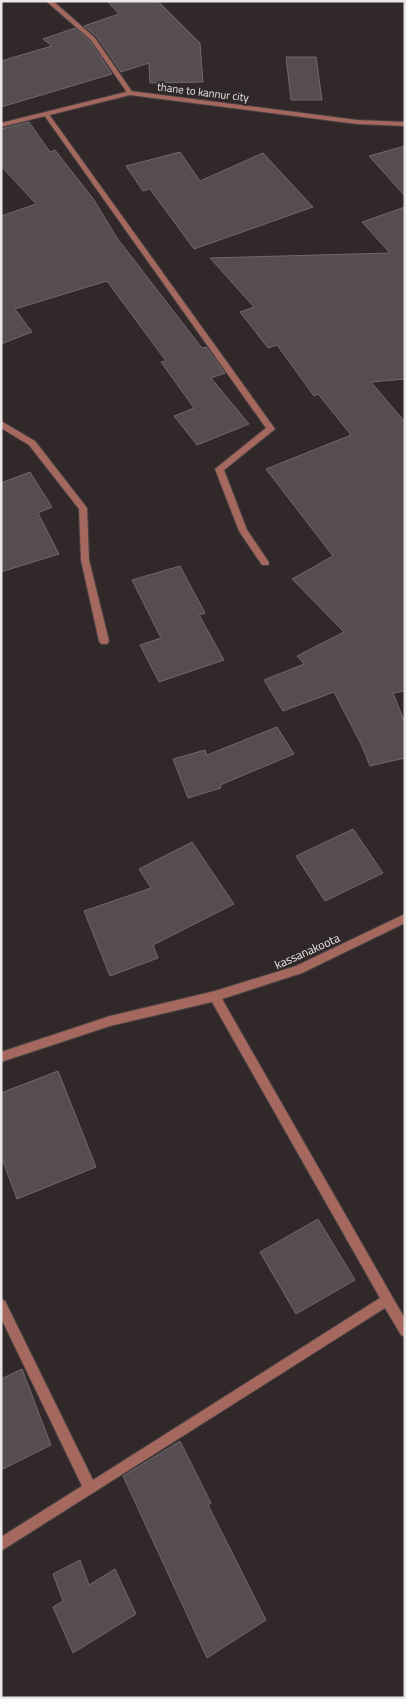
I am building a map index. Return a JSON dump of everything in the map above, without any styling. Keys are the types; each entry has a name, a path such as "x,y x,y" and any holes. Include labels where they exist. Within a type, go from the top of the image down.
{"street":[{"path":"49,1 93,40 130,93"},
{"name":"thane to kannur city","path":"1,125 130,93 357,122 405,124"},
{"path":"46,114 271,429 219,469 243,531 265,563"},
{"path":"1,424 32,443 83,508 85,560 104,641"},
{"name":"kassanakoota","path":"1,1057 110,1021 215,996 298,970 405,918"},
{"path":"215,996 405,1331"},
{"path":"1,1545 387,1300"},
{"path":"1,1305 90,1488"}],"building":[{"path":"107,1 158,1 200,43 203,82 150,83 149,63 121,72 97,37 84,26 119,14"},
{"path":"75,28 90,41 112,74 1,107 1,61 52,46 43,39"},
{"path":"286,57 316,57 322,100 291,100"},
{"path":"29,122 50,152 55,150 94,200 117,238 202,348 206,347 225,373 211,378 249,424 197,445 174,416 194,408 161,362 166,361 107,281 15,309 32,332 1,344 1,216 36,204 1,166 1,129"},
{"path":"405,146 405,196 369,156"},
{"path":"180,152 200,181 263,153 313,207 194,249 150,189 143,191 126,166"},
{"path":"405,207 405,379 371,382 405,422 405,691 393,693 405,723 405,758 370,766 362,746 334,692 283,711 264,680 304,664 297,656 344,632 292,579 333,556 266,469 351,435 318,394 314,396 277,345 268,348 240,312 254,307 210,258 390,253 362,222"},
{"path":"30,472 52,507 38,513 59,554 1,572 1,483"},
{"path":"180,566 205,613 199,615 224,660 159,682 140,645 161,638 132,580"},
{"path":"277,727 294,754 220,785 221,788 188,798 173,759 205,750 207,755"},
{"path":"353,829 383,873 325,901 296,856"},
{"path":"192,842 234,904 153,945 158,958 110,976 84,911 151,888 139,869"},
{"path":"58,1071 96,1167 17,1199 1,1156 1,1093"},
{"path":"318,1219 355,1280 296,1314 260,1252"},
{"path":"22,1369 51,1445 1,1470 1,1379"},
{"path":"180,1441 211,1503 208,1505 266,1620 207,1658 123,1476"},
{"path":"80,1560 89,1585 115,1569 136,1614 73,1653 53,1607 63,1601 53,1574"}]}
